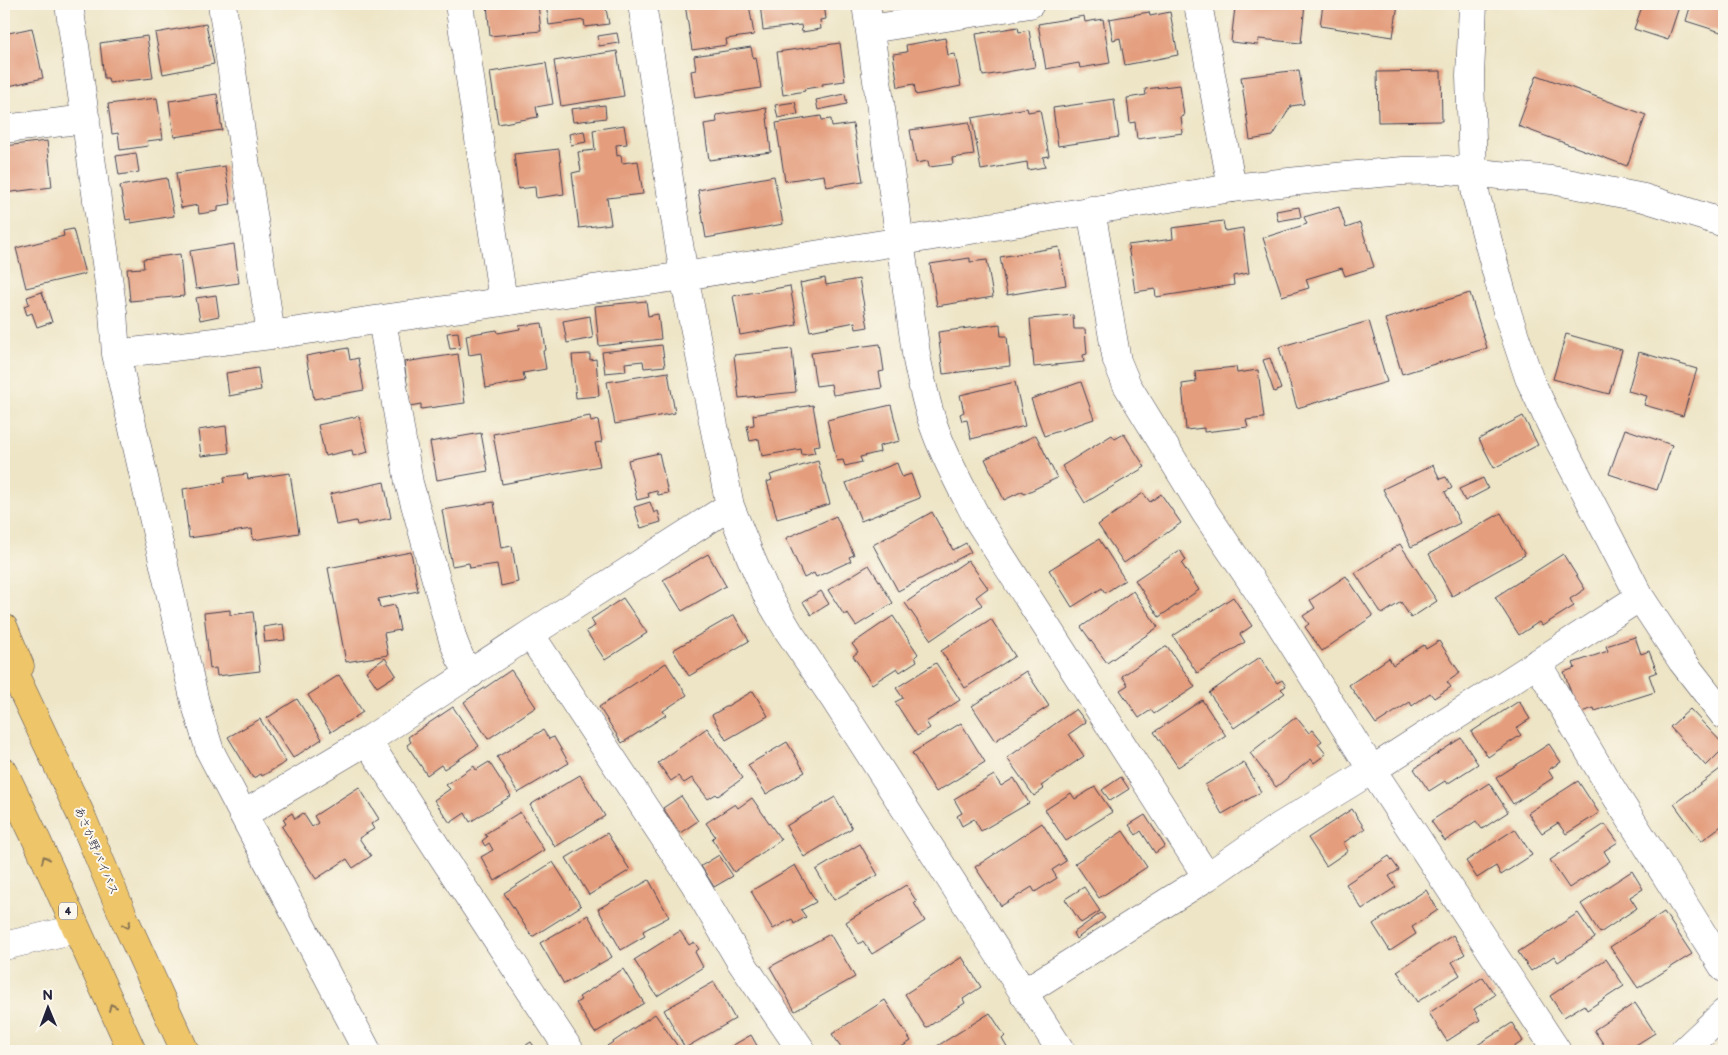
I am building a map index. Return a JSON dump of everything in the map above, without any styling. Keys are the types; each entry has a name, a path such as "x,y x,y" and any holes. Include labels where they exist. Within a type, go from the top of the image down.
{"highway":[{"path":"4,628 81,815"},
{"name":"あさか野バイパス","path":"4,652 81,815 125,920 185,1051"},
{"name":"4","path":"4,772 38,842 132,1051"}],"street":[{"path":"69,4 113,312 116,354 195,702 210,750 367,1051"},
{"path":"222,4 271,335"},
{"path":"458,4 503,301"},
{"path":"642,4 684,276 730,506 767,595 789,632 1062,1051"},
{"path":"1030,4 868,16 917,360 936,432 962,490 978,520 1207,877"},
{"path":"1198,4 1232,188"},
{"path":"1473,4 1470,76 1473,172 1476,196 1508,315 1529,378 1559,442 1640,597 1682,661 1724,715"},
{"path":"4,129 86,119"},
{"path":"116,354 271,335 684,276 1232,188 1403,171 1447,170 1552,180 1644,198 1724,223"},
{"path":"1092,210 1117,361 1127,385 1206,514 1279,622 1372,770 1557,1051"},
{"path":"382,319 409,483 453,640 460,658 471,674"},
{"path":"244,814 367,742 530,634 730,506"},
{"path":"1024,993 1207,877 1274,830 1372,770 1640,597"},
{"path":"530,634 693,881 739,959 802,1051"},
{"path":"1537,663 1611,789 1724,968"},
{"path":"367,742 570,1051"},
{"path":"4,946 76,929"},
{"path":"1684,1051 1724,1013"}],"building":[{"path":"487,4 538,4 541,31 490,36"},
{"path":"546,4 605,4 609,24 585,27 584,20 549,25"},
{"path":"685,4 749,4 754,35 726,39 727,45 692,50"},
{"path":"760,4 824,4 826,19 820,20 821,29 802,32 801,25 763,30"},
{"path":"1250,4 1305,4 1301,43 1259,39 1258,45 1231,42 1235,7 1249,9"},
{"path":"1323,4 1398,4 1393,37 1320,26"},
{"path":"1643,4 1680,4 1668,40 1634,29"},
{"path":"1691,4 1724,4 1724,33 1686,21"},
{"path":"1149,12 1150,16 1170,12 1178,55 1125,65 1120,38 1113,40 1109,19"},
{"path":"1084,16 1085,22 1103,19 1110,63 1080,68 1079,63 1046,69 1038,24"},
{"path":"206,24 214,64 163,74 155,33"},
{"path":"1018,27 1019,32 1029,30 1035,67 983,76 976,34"},
{"path":"32,28 43,78 9,86 4,61 4,34"},
{"path":"617,33 619,43 599,46 598,36"},
{"path":"147,36 153,78 109,83 108,78 104,78 100,43"},
{"path":"945,38 948,55 955,54 961,86 916,95 914,84 898,87 893,54 907,52 906,45"},
{"path":"840,43 845,81 822,84 823,86 783,95 777,52"},
{"path":"751,47 753,58 756,57 761,88 695,98 691,71 696,70 694,56"},
{"path":"617,51 624,96 561,106 554,61"},
{"path":"546,63 553,104 536,107 538,117 498,124 490,72"},
{"path":"1299,70 1304,104 1291,106 1273,136 1250,140 1241,77"},
{"path":"1441,71 1442,121 1378,122 1377,72"},
{"path":"1537,75 1646,115 1627,166 1518,126"},
{"path":"1180,85 1184,116 1181,117 1183,133 1137,139 1135,122 1130,123 1127,98 1146,95 1145,89"},
{"path":"217,94 222,130 174,137 169,101"},
{"path":"845,94 847,104 818,110 816,100"},
{"path":"157,98 163,139 147,141 148,146 120,150 118,133 112,134 108,104"},
{"path":"1114,99 1119,137 1058,146 1053,108"},
{"path":"795,102 798,114 778,118 775,105"},
{"path":"605,105 606,118 573,122 571,109"},
{"path":"766,108 771,152 709,160 704,124 717,122 716,115"},
{"path":"1027,108 1028,112 1040,110 1049,156 1043,157 1045,167 1028,170 1027,162 981,170 972,118"},
{"path":"821,116 822,120 831,119 832,127 853,124 863,181 826,187 824,175 785,181 776,123"},
{"path":"969,122 974,155 952,158 953,164 929,167 928,161 916,163 910,130"},
{"path":"624,125 627,144 616,145 617,156 621,155 622,163 638,161 643,194 607,198 611,224 579,228 572,173 581,171 578,152 595,150 593,130"},
{"path":"584,131 586,142 571,145 569,134"},
{"path":"47,141 52,187 4,193 4,146"},
{"path":"559,149 564,194 536,198 535,187 518,189 514,154"},
{"path":"136,153 139,172 119,175 116,156"},
{"path":"225,166 231,204 218,206 218,211 199,214 198,205 181,208 176,173"},
{"path":"774,176 783,224 706,238 698,190"},
{"path":"167,178 174,216 131,223 131,219 126,220 120,186"},
{"path":"1299,207 1301,217 1278,221 1276,211"},
{"path":"1339,207 1346,228 1360,223 1374,267 1345,276 1342,268 1306,279 1309,288 1282,296 1263,238 1307,224 1304,217"},
{"path":"1223,221 1225,231 1243,228 1249,273 1233,276 1234,285 1156,297 1155,289 1135,292 1128,245 1173,239 1172,228"},
{"path":"73,229 85,274 26,288 16,248 64,236 63,231"},
{"path":"234,244 239,283 196,289 190,251"},
{"path":"1059,247 1066,285 1007,295 1000,257"},
{"path":"180,254 184,296 130,301 127,269 144,268 143,259"},
{"path":"970,258 970,262 987,260 993,297 937,306 930,264"},
{"path":"825,278 826,285 859,279 868,327 856,329 855,322 810,331 800,283"},
{"path":"790,286 797,325 740,335 733,296"},
{"path":"42,292 52,322 37,327 32,313 27,315 24,306 29,304 27,297"},
{"path":"1470,293 1487,348 1402,374 1385,319"},
{"path":"216,295 219,316 200,320 196,298"},
{"path":"646,301 648,316 658,314 661,339 599,346 595,306"},
{"path":"1073,315 1074,329 1085,329 1087,354 1083,355 1084,362 1034,367 1030,319"},
{"path":"590,316 593,338 567,343 563,321"},
{"path":"1369,321 1387,382 1297,408 1279,347"},
{"path":"542,323 546,350 543,351 546,369 523,373 525,381 486,388 481,353 469,355 466,335 497,330 498,333 520,329 519,326"},
{"path":"1000,324 1001,336 1007,336 1010,366 943,374 938,332"},
{"path":"458,332 460,348 450,349 447,333"},
{"path":"1566,334 1622,350 1609,394 1553,379"},
{"path":"880,344 884,371 879,372 882,388 833,395 831,384 816,386 811,353"},
{"path":"662,345 665,366 644,368 643,361 625,363 626,371 605,373 602,352"},
{"path":"348,348 350,360 358,358 364,390 314,399 306,356"},
{"path":"792,349 796,392 739,398 734,355"},
{"path":"1639,352 1697,369 1683,416 1644,405 1647,396 1628,391"},
{"path":"458,354 465,403 421,409 421,404 410,406 404,362"},
{"path":"590,354 590,360 596,359 599,396 576,398 572,355"},
{"path":"1270,358 1281,389 1274,392 1263,360"},
{"path":"1236,367 1237,373 1258,370 1264,418 1246,420 1248,427 1204,432 1204,428 1186,430 1182,384 1196,382 1195,371"},
{"path":"258,368 261,390 229,396 226,373"},
{"path":"668,372 675,413 615,424 607,382"},
{"path":"1015,382 1025,426 971,439 967,420 962,421 960,414 964,412 960,395"},
{"path":"1081,382 1094,419 1044,436 1031,399"},
{"path":"813,405 820,445 813,446 815,453 802,455 801,449 762,456 759,439 750,441 747,426 754,425 753,415"},
{"path":"891,405 900,441 879,446 880,452 860,457 862,462 845,466 843,460 837,461 827,420"},
{"path":"359,416 368,452 353,456 352,450 325,456 318,425"},
{"path":"590,416 591,422 598,420 602,442 595,443 600,466 502,484 493,434"},
{"path":"1523,416 1538,445 1494,468 1479,439"},
{"path":"226,426 229,453 201,456 198,430"},
{"path":"1625,429 1672,445 1657,490 1609,474"},
{"path":"481,433 488,471 437,480 430,442"},
{"path":"1124,434 1145,467 1085,503 1062,466 1112,435 1115,439"},
{"path":"1036,435 1057,478 1024,494 1023,491 1004,500 985,459"},
{"path":"659,453 668,493 658,495 657,491 648,493 649,497 637,500 628,460"},
{"path":"818,461 830,504 777,519 767,482 772,480 770,475"},
{"path":"897,463 902,477 911,474 920,498 861,521 846,483"},
{"path":"1433,465 1440,479 1446,477 1452,488 1445,492 1460,523 1411,547 1383,489"},
{"path":"290,473 299,533 253,540 252,529 189,538 183,489 225,482 224,477 247,474 248,479"},
{"path":"1483,478 1488,489 1465,501 1459,489"},
{"path":"384,482 391,518 357,525 356,521 336,525 330,494"},
{"path":"1143,493 1150,502 1161,494 1181,523 1124,563 1098,525"},
{"path":"494,502 501,548 512,546 518,582 501,586 497,564 470,568 469,563 452,566 442,510"},
{"path":"650,502 654,513 658,511 661,522 641,528 634,507"},
{"path":"932,512 953,550 966,543 971,552 898,591 873,545"},
{"path":"1501,513 1525,555 1452,596 1429,554"},
{"path":"836,516 854,555 849,557 851,561 816,577 814,573 804,578 786,538"},
{"path":"1099,539 1125,580 1105,593 1102,588 1072,607 1049,570"},
{"path":"1400,544 1437,601 1411,618 1401,602 1382,614 1355,573"},
{"path":"1180,550 1186,560 1182,564 1199,590 1159,617 1135,580"},
{"path":"411,552 418,591 378,599 380,608 395,605 400,630 384,633 388,655 346,662 328,568"},
{"path":"708,554 726,586 682,611 663,580"},
{"path":"1563,554 1585,589 1570,599 1574,606 1542,626 1539,622 1519,635 1495,597"},
{"path":"968,560 988,588 976,597 982,605 931,640 905,603"},
{"path":"869,565 893,603 856,626 847,613 844,615 828,590"},
{"path":"1346,576 1373,616 1322,651 1305,627 1309,624 1303,616 1315,608 1310,600"},
{"path":"821,591 829,604 811,615 803,602"},
{"path":"1133,591 1158,627 1107,663 1081,627"},
{"path":"1233,597 1252,626 1240,634 1245,642 1197,673 1173,636"},
{"path":"623,598 647,633 605,660 586,631 595,626 591,619"},
{"path":"230,610 230,615 253,612 260,671 217,676 216,668 210,669 204,613"},
{"path":"734,615 749,641 689,676 673,650"},
{"path":"893,616 918,654 915,657 917,661 900,672 897,668 872,684 853,656 858,652 852,644"},
{"path":"991,619 1015,656 965,688 941,651"},
{"path":"283,624 285,640 265,642 263,627"},
{"path":"1635,637 1641,654 1649,651 1657,672 1649,675 1655,692 1595,711 1594,708 1578,713 1564,672 1575,668 1573,663 1608,651 1606,646"},
{"path":"1439,641 1460,673 1447,682 1451,687 1434,698 1430,693 1412,706 1410,702 1376,724 1349,685 1389,658 1393,665 1424,645 1426,649"},
{"path":"1167,646 1195,687 1154,714 1151,710 1139,718 1120,690 1128,685 1122,676"},
{"path":"1260,657 1277,683 1282,680 1286,686 1281,689 1285,693 1234,728 1209,693"},
{"path":"385,658 396,675 377,687 366,671"},
{"path":"666,663 687,695 663,711 666,715 622,743 599,707"},
{"path":"936,663 960,700 926,722 930,728 917,736 895,702 903,698 896,688"},
{"path":"511,670 536,707 488,739 464,702"},
{"path":"1026,671 1049,706 995,741 972,706"},
{"path":"339,675 363,712 331,732 308,695"},
{"path":"753,691 768,716 726,740 712,715"},
{"path":"297,699 322,739 293,758 267,718"},
{"path":"1202,700 1226,736 1178,767 1154,732"},
{"path":"1519,701 1530,719 1516,728 1521,735 1488,757 1471,732"},
{"path":"453,707 479,746 444,769 441,765 427,775 407,745 411,742 408,737"},
{"path":"1076,709 1086,722 1069,734 1084,756 1041,786 1044,789 1034,796 1007,758"},
{"path":"1690,709 1724,745 1724,748 1706,766 1670,727"},
{"path":"1296,717 1309,733 1313,730 1322,741 1318,744 1326,754 1314,763 1311,759 1276,787 1250,753"},
{"path":"260,719 286,762 262,776 261,774 253,778 228,737"},
{"path":"961,723 985,762 936,792 912,753"},
{"path":"707,728 743,778 718,796 716,794 708,799 692,778 684,783 678,776 671,781 658,763"},
{"path":"543,730 549,739 554,737 569,763 518,793 497,757"},
{"path":"1461,738 1478,764 1447,784 1445,781 1429,791 1414,769"},
{"path":"787,742 805,772 766,794 748,765"},
{"path":"1549,744 1561,762 1548,770 1553,778 1513,804 1496,778"},
{"path":"489,762 511,796 470,822 465,813 450,823 434,800 450,789 446,785 474,766 476,770"},
{"path":"1244,762 1261,792 1222,814 1205,785"},
{"path":"1724,766 1724,824 1701,841 1674,804"},
{"path":"580,775 605,816 555,847 530,805"},
{"path":"994,775 1001,786 1014,778 1029,803 981,831 974,819 962,826 957,816 962,813 954,799"},
{"path":"1121,777 1129,789 1110,801 1102,790"},
{"path":"1578,781 1599,813 1566,834 1558,823 1542,833 1528,813"},
{"path":"1489,783 1508,812 1482,829 1476,821 1445,841 1431,821"},
{"path":"359,787 379,819 371,824 374,829 359,838 371,856 353,868 347,859 316,879 282,827 286,824 283,819 292,813 295,819 303,813 312,827 318,823 314,816"},
{"path":"1095,787 1112,812 1066,841 1045,810 1071,793 1075,799"},
{"path":"681,796 698,821 680,833 663,808"},
{"path":"835,797 852,828 804,857 786,826"},
{"path":"752,798 781,840 734,872 712,839 715,836 706,823 735,804 738,808"},
{"path":"1352,809 1365,829 1343,843 1348,851 1326,866 1308,838"},
{"path":"520,812 544,850 495,881 481,857 493,850 489,843 485,846 482,841 487,837 485,834"},
{"path":"1145,815 1165,846 1155,853 1141,831 1136,835 1129,825"},
{"path":"1042,823 1066,861 1052,870 1057,878 1035,892 1032,887 1001,906 975,867"},
{"path":"1605,824 1618,842 1604,851 1610,861 1569,888 1550,860"},
{"path":"1515,829 1532,855 1501,875 1496,866 1477,878 1466,861"},
{"path":"1123,831 1147,867 1099,898 1075,863"},
{"path":"607,833 630,870 589,895 566,858"},
{"path":"860,844 878,875 834,900 816,870"},
{"path":"719,855 733,876 714,887 701,866"},
{"path":"1389,856 1399,870 1389,876 1396,887 1362,909 1346,884"},
{"path":"553,862 581,906 532,937 504,893"},
{"path":"795,865 816,902 801,910 806,917 794,924 792,919 773,929 751,891"},
{"path":"1632,871 1643,889 1630,897 1637,908 1600,933 1581,904"},
{"path":"649,880 669,917 643,931 645,936 621,950 598,909"},
{"path":"906,885 917,902 914,903 925,921 872,954 863,941 859,944 846,922"},
{"path":"1084,887 1100,911 1081,923 1065,899"},
{"path":"1426,890 1438,910 1412,927 1416,934 1390,951 1373,924"},
{"path":"1664,912 1692,954 1638,988 1610,947"},
{"path":"1101,913 1105,918 1076,939 1073,933"},
{"path":"1578,913 1595,938 1558,962 1554,956 1531,971 1518,952"},
{"path":"588,915 612,957 564,984 540,943"},
{"path":"680,931 689,945 694,942 699,949 695,952 703,967 657,996 634,960"},
{"path":"830,934 855,977 795,1011 770,967"},
{"path":"1453,935 1465,954 1452,962 1460,975 1417,1002 1397,971"},
{"path":"962,957 981,987 963,999 965,1003 926,1028 905,994"},
{"path":"1606,959 1624,986 1587,1010 1584,1005 1564,1017 1550,996"},
{"path":"623,969 644,1003 595,1033 576,1003 581,1000 579,997"},
{"path":"1483,977 1495,995 1474,1009 1480,1020 1447,1041 1429,1013"},
{"path":"714,982 735,1019 685,1048 664,1010"},
{"path":"885,1000 911,1041 895,1051 850,1051 848,1049 844,1051 832,1034"},
{"path":"1635,1003 1655,1033 1626,1051 1622,1046 1614,1051 1608,1051 1594,1030"},
{"path":"990,1013 1005,1036 1002,1039 1009,1051 936,1051 934,1048"},
{"path":"655,1014 681,1051 611,1051 607,1046"},
{"path":"1512,1023 1523,1041 1508,1051 1468,1051"},
{"path":"751,1035 760,1051 723,1051"},
{"path":"531,1042 537,1051 517,1051"}]}
